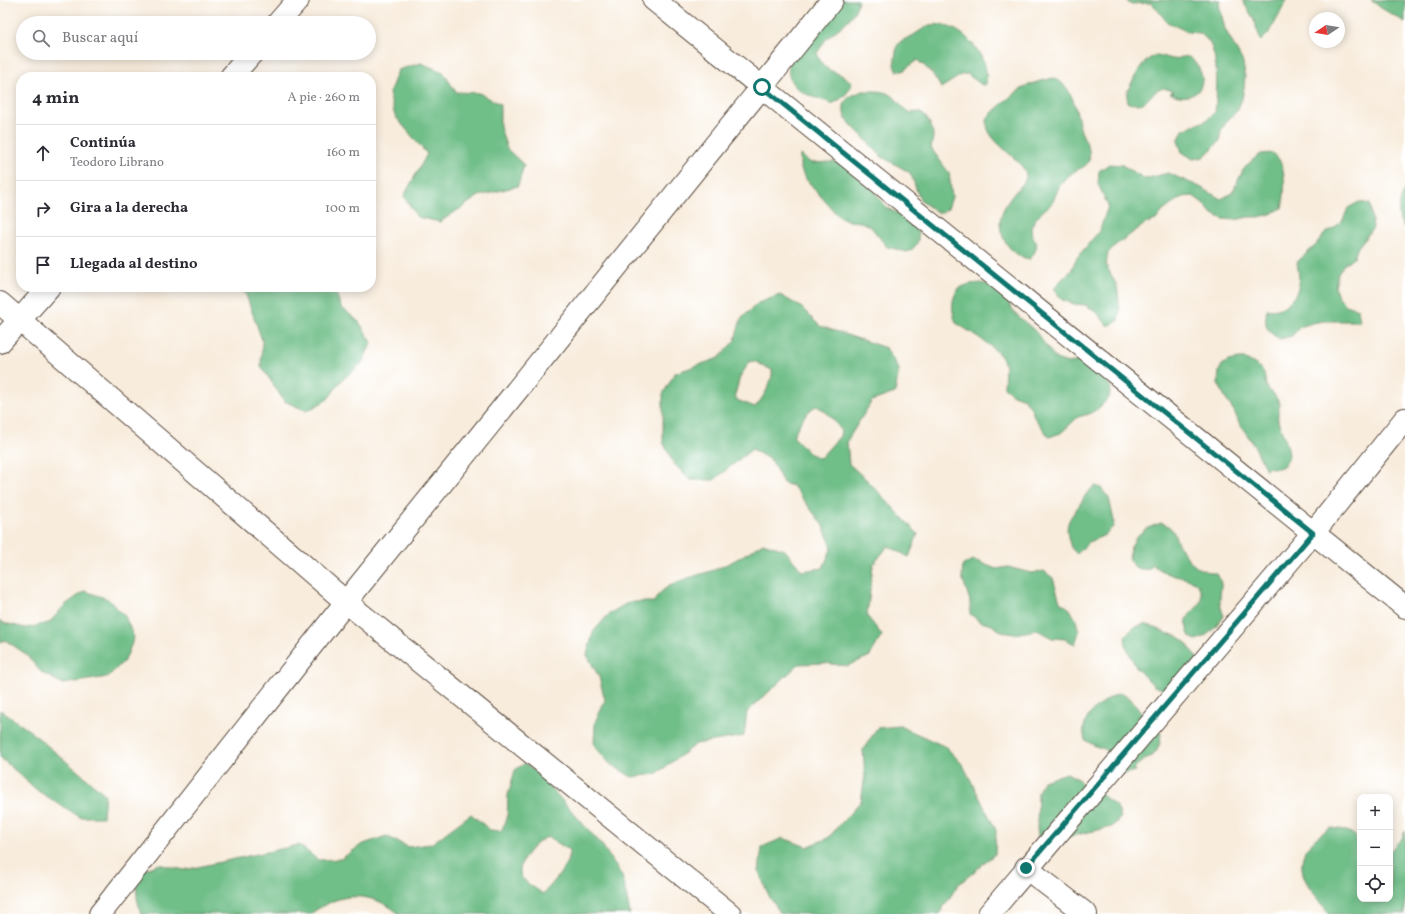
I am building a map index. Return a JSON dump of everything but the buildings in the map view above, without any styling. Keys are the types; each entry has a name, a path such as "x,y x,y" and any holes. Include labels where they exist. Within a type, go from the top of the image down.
{"street":[{"path":"284,16 298,0"},
{"path":"654,0 1405,607"},
{"path":"100,914 346,602 832,0"},
{"path":"235,72 246,60"},
{"path":"0,342 45,292"},
{"path":"0,303 346,602 730,914"},
{"path":"989,914 1026,868 1313,533 1405,419"},
{"path":"1026,868 1086,914"}],"green space":[{"path":"839,0 858,0 857,6 851,17 825,40 817,53 824,66 848,79 852,84 844,96 831,104 810,96 794,86 789,75 789,62"},
{"path":"1127,0 1220,0 1219,4 1225,29 1243,62 1245,76 1244,88 1242,99 1237,111 1221,130 1219,142 1204,157 1193,159 1182,152 1178,141 1183,130 1207,120 1215,112 1217,86 1216,66 1209,42 1200,33 1188,32 1167,22 1152,3 1129,4"},
{"path":"1242,0 1287,0 1270,32 1261,41 1253,18"},
{"path":"1371,0 1405,0 1405,22 1381,8"},
{"path":"929,25 940,25 957,30 970,41 976,48 984,63 986,84 982,85 967,74 961,75 941,88 931,72 917,60 903,71 897,71 894,65 897,46 901,41"},
{"path":"1156,55 1171,59 1184,56 1194,61 1200,71 1202,78 1201,85 1193,94 1187,96 1179,96 1170,93 1174,92 1164,88 1158,90 1145,102 1136,104 1128,103 1127,92 1136,75 1147,60"},
{"path":"421,63 443,72 456,92 479,93 500,104 500,127 507,149 524,165 518,186 479,196 440,222 417,217 404,196 427,154 395,116 389,94 398,70"},
{"path":"1054,78 1065,86 1071,95 1090,156 1087,164 1062,181 1052,203 1033,223 1031,229 1037,247 1030,259 1019,256 1010,249 1002,235 1000,222 1007,203 1025,181 1025,170 990,134 987,126 988,118 1003,103 1021,89 1038,82"},
{"path":"863,91 879,91 887,93 894,97 903,108 910,113 920,113 928,121 932,128 933,135 931,148 949,173 952,197 948,208 943,212 938,213 921,201 909,172 882,157 845,118 844,107 846,100 849,97"},
{"path":"1273,153 1281,163 1284,174 1284,197 1282,208 1271,214 1259,217 1248,217 1235,220 1223,219 1211,213 1203,203 1193,196 1182,197 1163,211 1156,220 1145,224 1117,244 1108,253 1106,265 1117,286 1120,309 1118,321 1108,326 1096,311 1085,305 1074,304 1062,300 1054,289 1071,271 1076,259 1100,230 1108,206 1098,184 1099,171 1109,164 1122,165 1145,179 1168,173 1200,187 1221,199 1232,193 1243,170 1251,161 1261,154"},
{"path":"800,155 811,163 835,162 857,170 887,208 897,213 910,213 916,225 918,234 917,242 914,247 907,252 887,247 871,227 861,222 849,221 838,216 805,178 800,167"},
{"path":"1404,191 1405,228 1399,215 1399,205"},
{"path":"1359,202 1370,204 1373,228 1358,247 1354,257 1344,264 1338,274 1335,286 1338,297 1346,305 1358,309 1360,321 1324,321 1312,323 1300,327 1292,336 1280,339 1275,336 1267,327 1267,309 1272,310 1282,307 1294,297 1299,285 1297,262 1316,245 1324,234 1343,220 1348,208"},
{"path":"981,283 994,286 1002,294 1016,314 1035,331 1056,359 1068,363 1092,359 1111,387 1109,398 1099,408 1089,414 1078,417 1061,433 1049,437 1034,417 1032,409 1024,399 1013,395 1004,387 1005,365 1001,357 983,340 956,323 952,305 958,288 970,284"},
{"path":"244,292 336,292 341,307 359,322 372,342 362,363 341,381 328,399 307,411 284,401 261,366 262,340"},
{"path":"780,295 801,307 820,326 886,348 899,369 895,393 872,401 847,441 849,464 868,481 918,534 909,557 888,546 873,565 867,616 882,635 870,656 848,666 824,663 799,664 747,712 744,736 696,744 656,774 632,777 610,764 594,745 595,722 605,700 599,677 587,655 593,632 609,614 629,602 654,602 659,594 675,583 723,566 763,543 785,550 802,571 823,568 832,547 822,524 793,486 783,483 772,461 752,449 714,480 690,480 674,464 663,442 663,394 675,373 719,358 735,340 741,319 758,303","holes":["750,361 756,362 772,370 771,379 764,395 755,407 737,400 735,395 740,377","816,406 827,413 841,430 840,436 820,458 810,454 793,436 805,415"]},
{"path":"1246,359 1261,368 1264,373 1266,385 1280,404 1278,420 1289,453 1286,463 1280,467 1268,467 1266,470 1254,445 1239,423 1218,383 1219,371 1222,365 1228,361"},
{"path":"1096,486 1101,488 1109,498 1114,521 1113,527 1105,535 1089,542 1077,554 1069,543 1067,529 1069,521 1086,494"},
{"path":"1161,523 1170,527 1180,547 1196,567 1217,574 1220,580 1220,602 1224,616 1212,631 1196,640 1190,637 1187,622 1189,616 1199,605 1201,600 1200,588 1197,584 1188,579 1173,576 1152,565 1150,569 1141,569 1134,566 1129,556 1133,542 1138,536 1144,530"},
{"path":"974,560 996,569 1008,567 1031,573 1044,571 1053,578 1060,602 1070,609 1076,620 1079,632 1075,644 1065,639 1052,638 1037,630 1014,634 1002,632 992,625 981,622 970,614 970,601 962,577 963,564"},
{"path":"85,591 108,599 125,616 134,638 125,660 108,677 63,684 41,672 26,654 5,640 0,643 0,620 4,623 26,628 49,623 65,605"},
{"path":"1144,624 1178,636 1188,645 1202,666 1176,694 1154,686 1137,669 1126,647 1125,636 1133,628"},
{"path":"1119,693 1130,698 1144,717 1154,724 1161,733 1160,742 1156,752 1134,768 1136,771 1123,774 1112,773 1107,750 1095,746 1085,740 1084,732 1086,721 1093,711 1108,699"},
{"path":"0,710 30,731 105,794 103,817 80,817 38,791 0,757"},
{"path":"900,726 946,747 963,765 996,830 995,854 958,885 939,914 781,914 769,896 759,872 762,847 783,838 807,847 828,838 861,801 865,776 863,750 877,728"},
{"path":"525,763 543,779 602,845 622,876 630,914 399,914 383,903 375,900 347,897 324,905 310,914 141,914 137,898 136,872 160,864 184,870 299,845 318,860 341,859 361,845 386,836 408,847 431,844 471,814 490,830 501,831 507,819 508,795 515,770","holes":["548,837 569,850 569,856 564,867 543,894 521,876 521,865 524,859 533,847 543,839"]},
{"path":"1067,773 1078,779 1085,787 1097,791 1117,807 1121,817 1112,827 1039,841 1037,829 1038,792 1043,781"},
{"path":"1331,828 1339,829 1347,831 1357,837 1357,902 1393,902 1393,848 1402,838 1405,831 1405,914 1328,914 1307,883 1303,874 1302,866 1303,858 1310,844"}],"route":[{"path":"762,87 1313,533 1026,868"}]}
